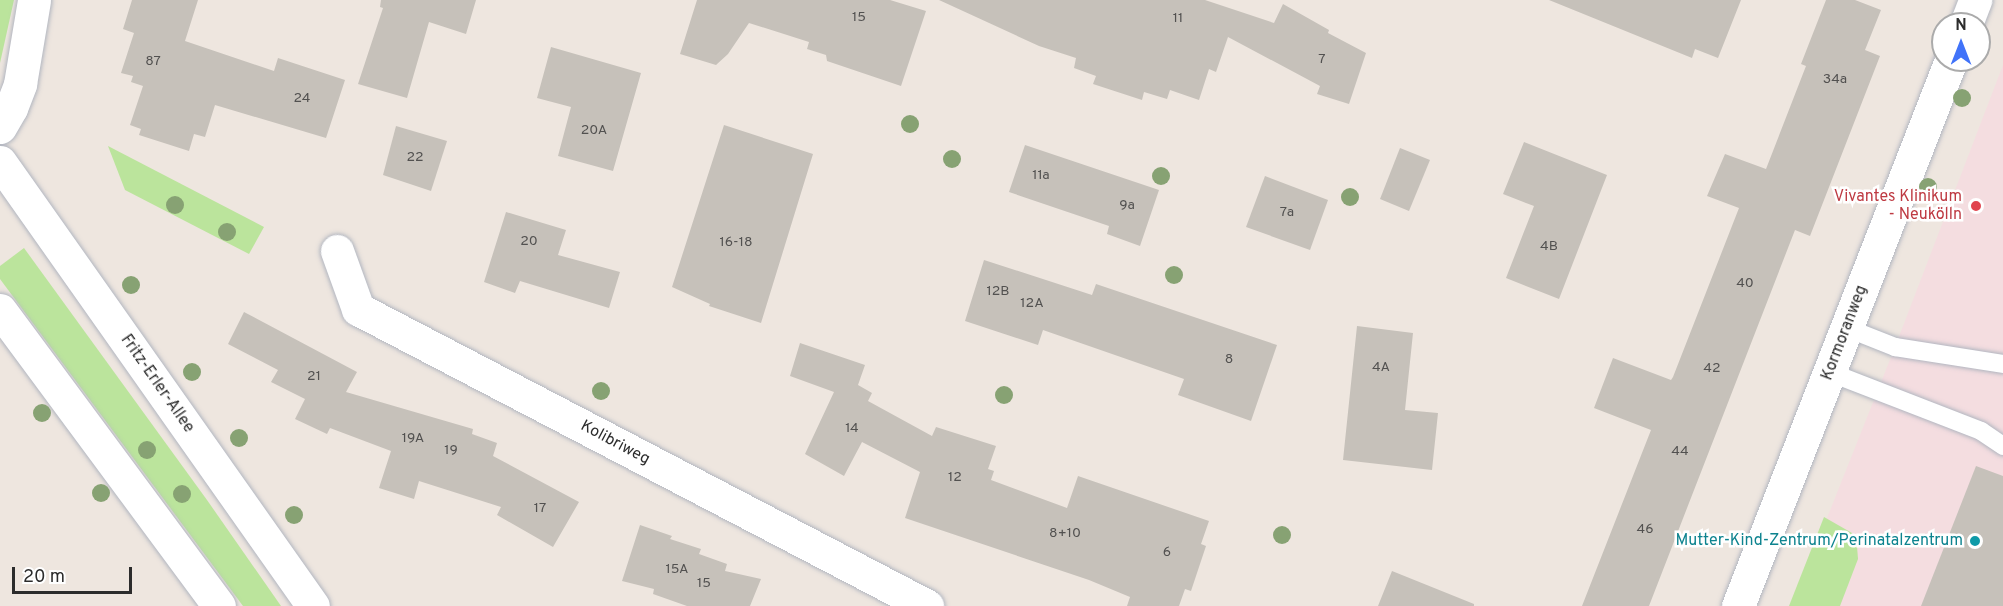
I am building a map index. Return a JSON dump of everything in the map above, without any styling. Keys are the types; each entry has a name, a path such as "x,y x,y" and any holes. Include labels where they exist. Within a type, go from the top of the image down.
{"street":[{"path":"0,127 20,84 34,0"},
{"name":"Kormoranweg","path":"1738,606 1947,72"},
{"name":"Fritz-Erler-Allee","path":"0,162 313,606"},
{"name":"Kolibriweg","path":"337,251 358,309 927,606"},
{"path":"0,310 219,606"}],"lane":[{"path":"1846,328 1895,347 2003,364"},
{"path":"1829,372 1981,431 2003,446"}],"shaded area":[{"name":"Vivantes Klinikum - Neukölln","path":"2003,65 2003,606 1792,606 1895,347"}],"green space":[{"path":"0,0 14,0 0,63"},
{"path":"108,146 264,227 249,254 125,190"},
{"path":"24,248 281,606 243,606 0,279 0,266"},
{"path":"1824,517 1852,533 1857,546 1858,559 1840,606 1789,606"}],"building":[{"path":"132,0 198,0 185,41 274,71 278,58 345,80 326,138 215,105 205,137 194,134 189,151 139,135 141,129 130,125 143,86 131,82 133,76 121,73 134,33 123,29"},
{"path":"381,0 476,0 466,34 429,22 407,98 358,84 383,8 380,7"},
{"path":"697,0 890,0 926,11 901,86 827,61 826,55 807,49 809,42 749,23 728,54 716,65 680,54"},
{"path":"939,0 1205,0 1274,23 1283,4 1329,30 1328,33 1366,53 1349,104 1317,94 1320,86 1228,37 1216,72 1209,69 1199,100 1170,90 1167,99 1144,92 1142,100 1093,84 1096,76 1074,68 1076,58 1039,46"},
{"path":"1549,0 1741,0 1718,58 1695,49 1692,58"},
{"path":"1826,0 1855,0 1881,10 1865,50 1880,56 1810,236 1795,230 1649,606 1582,606 1651,430 1594,408 1613,358 1671,380 1673,377 1739,208 1707,196 1725,154 1766,169 1806,66 1801,64"},
{"path":"551,47 641,73 613,171 558,156 571,107 537,98"},
{"path":"724,125 813,154 761,323 709,306 710,304 672,287"},
{"path":"396,126 447,141 431,191 383,175"},
{"path":"1524,142 1607,175 1559,299 1506,278 1534,206 1503,194"},
{"path":"1025,145 1159,190 1140,246 1107,234 1109,226 1009,192"},
{"path":"1400,148 1430,160 1409,211 1380,199"},
{"path":"1265,176 1328,200 1310,250 1246,227"},
{"path":"506,212 566,230 558,255 620,272 609,308 520,281 515,293 484,282"},
{"path":"984,260 1092,295 1096,284 1277,345 1251,421 1178,395 1184,379 1043,330 1038,345 965,321"},
{"path":"244,312 357,372 346,392 473,429 472,434 497,443 493,456 579,502 553,547 497,515 501,507 419,481 414,499 379,488 391,451 330,428 327,434 295,419 305,399 271,382 278,370 228,344"},
{"path":"1357,326 1413,333 1405,410 1438,413 1432,470 1343,460"},
{"path":"800,343 865,365 858,385 872,393 868,401 932,436 936,427 996,446 988,469 994,471 991,480 1067,508 1078,476 1209,521 1201,544 1206,546 1191,591 1185,589 1179,606 1127,606 1130,597 1089,580 905,518 920,472 862,442 844,476 805,454 834,392 790,376"},
{"name":"Mutter-Kind-Zentrum/Perinatalzentrum","path":"1976,466 2003,476 2003,606 1921,606"},
{"path":"640,525 672,536 670,539 701,549 699,554 727,564 725,571 761,579 750,606 687,606 653,594 654,589 622,581"},
{"path":"1392,571 1474,604 1474,606 1378,606"}],"place":[{"name":"Vivantes Klinikum - Neukölln","path":"1976,206"},
{"name":"Mutter-Kind-Zentrum/Perinatalzentrum","path":"1975,541"}]}
